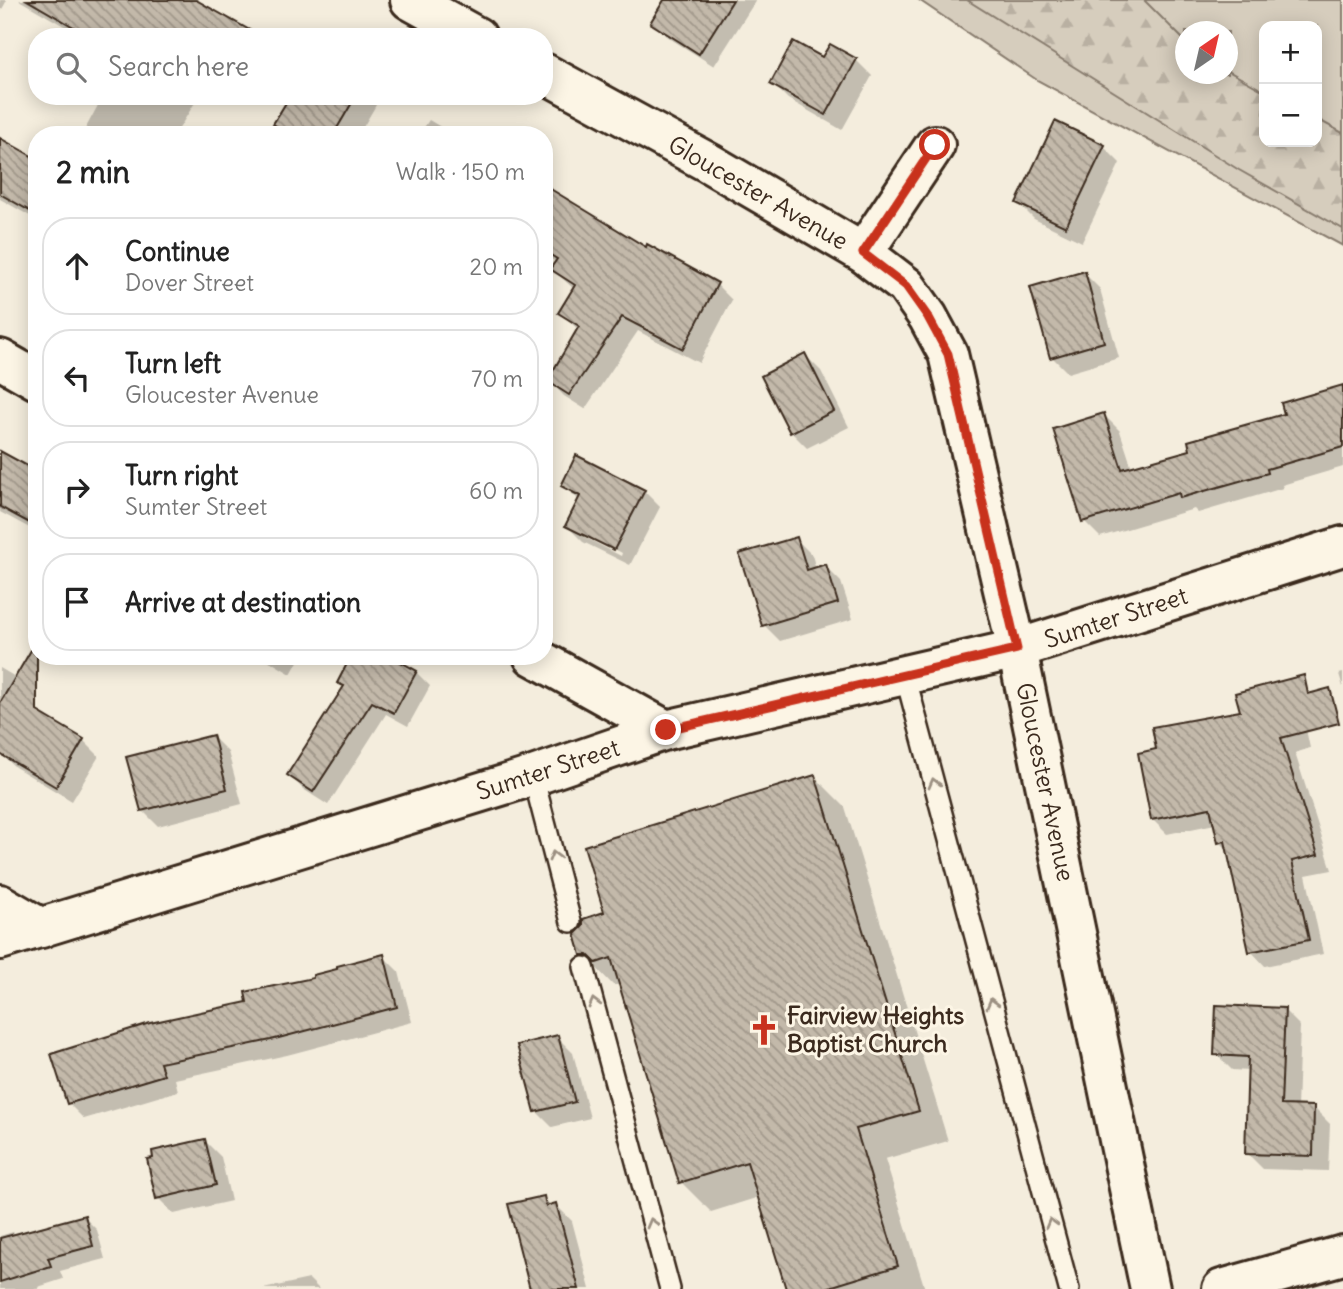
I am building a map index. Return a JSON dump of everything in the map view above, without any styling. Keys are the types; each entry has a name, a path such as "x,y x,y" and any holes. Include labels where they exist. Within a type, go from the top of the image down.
{"street":[{"path":"410,0 461,28"},
{"name":"Gloucester Avenue","path":"553,79 709,163 863,253 906,286 928,317 948,354 1017,649 1150,1289"},
{"path":"863,253 935,145"},
{"path":"0,359 28,375"},
{"name":"Sumter Street","path":"0,940 533,776 666,730 1017,649 1343,546"},
{"path":"549,665 666,730"},
{"path":"0,904 41,928"},
{"path":"1222,1289 1343,1255"}],"lane":[{"path":"905,675 1069,1289"},
{"path":"533,776 571,922"},
{"path":"584,967 670,1289"}],"green space":[{"path":"919,0 1343,0 1343,246 1037,80"},
{"path":"967,0 1144,0 1175,31 1175,84 1238,84 1238,77 1259,88 1259,147 1322,147 1322,122 1343,133 1343,229 1239,170"}],"building":[{"path":"27,0 196,0 246,28 75,28"},
{"path":"664,0 733,0 699,54 650,23"},
{"path":"793,41 822,57 830,44 857,59 826,115 770,84"},
{"path":"285,105 351,105 338,126 273,124"},
{"path":"1055,121 1105,145 1066,227 1016,203"},
{"path":"0,138 28,154 28,210 0,194"},
{"path":"553,190 646,247 647,244 718,283 683,349 622,317 569,395 553,385 553,371 579,326 558,313 575,285 553,271 557,259 553,257"},
{"path":"1085,271 1104,342 1050,358 1030,287"},
{"path":"805,353 834,411 790,433 761,376"},
{"path":"1343,385 1343,447 1267,469 1268,473 1180,498 1179,493 1082,522 1053,429 1104,413 1122,469 1190,450 1188,441 1284,414 1281,403"},
{"path":"0,451 28,466 28,522 0,507"},
{"path":"576,455 645,490 614,550 565,526 580,496 561,486"},
{"path":"797,537 807,570 826,564 838,603 762,626 739,554"},
{"path":"28,655 28,665 37,665 37,711 84,739 56,787 0,754 0,703"},
{"path":"346,665 406,665 417,671 394,713 372,702 313,792 287,775 344,686 337,683"},
{"path":"1304,675 1308,694 1330,688 1339,723 1281,738 1318,855 1292,861 1309,940 1249,952 1225,841 1218,843 1210,808 1151,820 1138,753 1156,749 1152,727 1240,711 1235,693"},
{"path":"213,735 227,789 141,811 126,757"},
{"name":"Fairview Heights Baptist Church","path":"815,775 919,1111 856,1129 898,1266 823,1289 786,1289 747,1162 679,1183 611,958 596,963 588,955 581,955 575,934 583,926 583,919 604,912 584,846"},
{"path":"384,954 397,1007 271,1040 160,1063 164,1075 67,1104 51,1054 150,1023 247,1002 245,992 313,978 313,975 337,969 337,966"},
{"path":"1216,1005 1285,1008 1281,1105 1314,1106 1313,1156 1245,1154 1248,1057 1214,1055"},
{"path":"558,1035 575,1102 535,1112 517,1045"},
{"path":"205,1139 216,1185 156,1199 147,1159 153,1158 152,1151"},
{"path":"544,1196 546,1206 556,1203 579,1289 530,1289 508,1204"},
{"path":"85,1215 93,1246 48,1258 51,1266 0,1282 0,1238"}],"place":[{"name":"Fairview Heights Baptist Church","path":"764,1030"}],"route":[{"path":"666,730 1017,649 948,354 928,317 906,286 863,253 935,145"}]}
